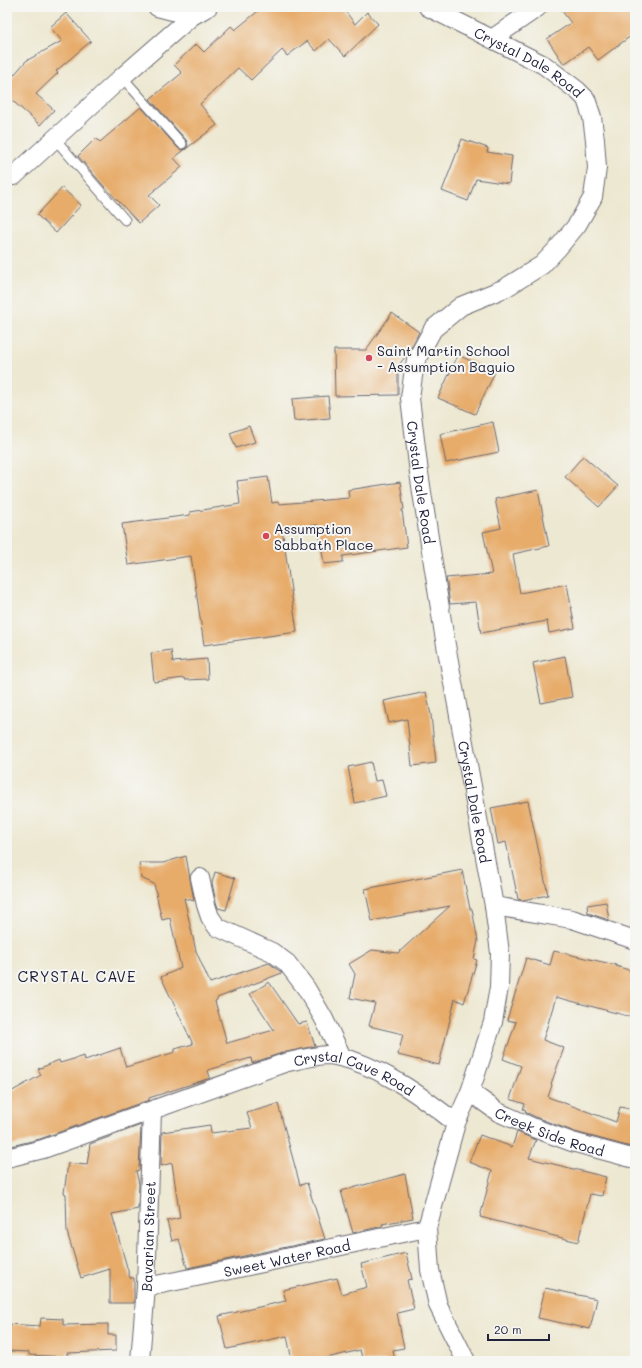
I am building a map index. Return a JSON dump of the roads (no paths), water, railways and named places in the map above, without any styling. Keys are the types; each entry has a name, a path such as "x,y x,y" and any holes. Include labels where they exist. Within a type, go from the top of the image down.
{"street":[{"path":"157,7 192,16"},
{"path":"14,176 122,77 192,16 208,7"},
{"name":"Crystal Dale Road","path":"428,7 544,65 578,91 586,99 592,117 596,140 597,168 593,197 577,225 558,248 542,265 505,288 461,306 433,329 416,360 413,376 410,398 419,473 446,642 494,906 500,953 499,987 493,1022 470,1092 456,1123"},
{"path":"492,38 538,7"},
{"path":"200,878 210,917 217,927 272,952 287,963 306,988 324,1019 342,1057"},
{"path":"494,906 572,919 635,940"},
{"name":"Crystal Cave Road","path":"7,1158 44,1149 284,1064 304,1058 328,1055 342,1057 363,1064 396,1080 432,1104 456,1123"},
{"name":"Creek Side Road","path":"470,1092 498,1112 534,1128 572,1142 635,1159"},
{"name":"Bavarian Street","path":"140,1361 146,1286 152,1111"},
{"path":"456,1123 427,1228 430,1270 438,1305 461,1360"},
{"name":"Sweet Water Road","path":"146,1286 201,1276 427,1228"}],"lane":[{"path":"122,77 182,144"},
{"path":"55,139 125,220"}],"place":[{"name":"Saint Martin School - Assumption Baguio","path":"369,358"},
{"name":"Assumption Sabbath Place","path":"266,536"}],"district":[{"name":"CRYSTAL CAVE","path":"77,976"}]}
